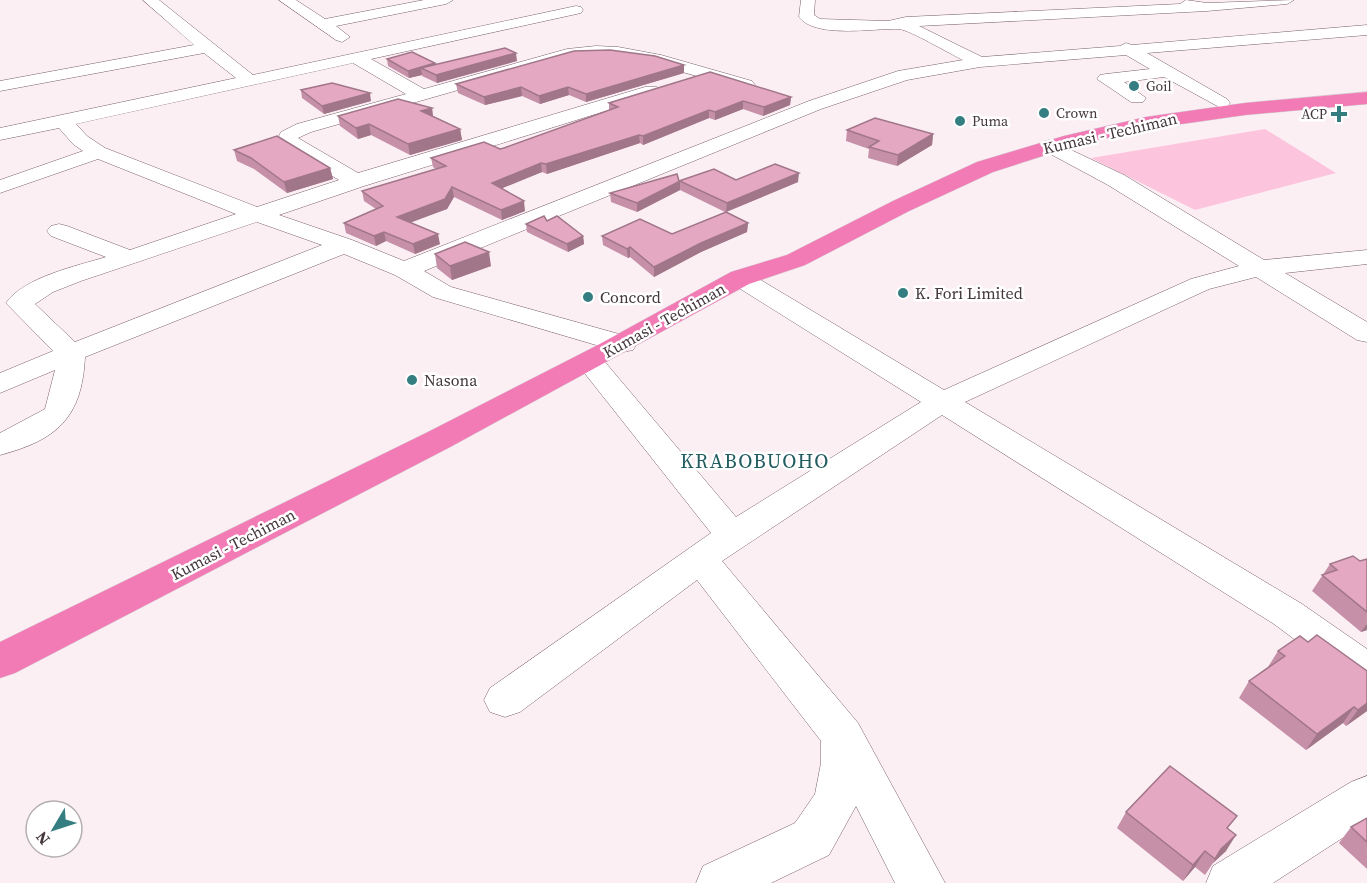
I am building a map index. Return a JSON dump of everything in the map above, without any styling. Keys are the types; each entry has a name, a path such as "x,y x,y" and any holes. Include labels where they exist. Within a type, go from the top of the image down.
{"highway":[{"path":"740,278 777,250 939,172 1141,106 1211,104 1367,87"},
{"name":"Kumasi - Techiman","path":"4,657 183,570 589,361 740,278 796,260 942,186 1003,161 1104,131 1190,115 1367,98"}],"street":[{"path":"150,0 249,80"},
{"path":"286,0 324,24 361,56 420,94"},
{"path":"324,24 446,0"},
{"path":"808,0 806,18 822,24 888,26 905,19 1071,15 1287,0"},
{"path":"1045,0 1090,27"},
{"path":"1166,0 1207,7"},
{"path":"0,134 576,10"},
{"path":"905,19 980,62"},
{"path":"404,270 815,105 904,75 980,62 1367,30"},
{"path":"1109,38 1167,72 1211,104"},
{"path":"0,86 207,48"},
{"path":"356,181 287,140 288,136 304,128 420,94 573,52 589,50 658,57 760,90"},
{"path":"1162,93 1141,106 1106,80 1167,72"},
{"path":"0,445 27,434 57,414 71,374 71,353 19,303 33,291 356,181 706,74"},
{"path":"1131,75 1162,93 1211,104"},
{"path":"782,96 815,105"},
{"path":"63,122 80,140 98,152 257,215 344,245 404,270 442,292 622,344"},
{"path":"1050,146 1116,180 1367,334"},
{"path":"0,187 98,152"},
{"path":"59,231 130,258"},
{"path":"0,384 71,353 344,245"},
{"path":"505,700 716,548 942,402 1200,284 1260,268 1367,257"},
{"path":"740,278 1288,614 1367,671"},
{"path":"589,361 843,736 921,883"},
{"path":"720,883 812,839 836,800 843,763 843,736"},
{"path":"1230,883 1367,797"}],"shaded area":[{"path":"1265,129 1336,173 1195,210 1091,158"}],"building":[{"path":"505,48 516,53 436,75 421,68"},
{"path":"610,50 655,56 684,65 586,94 568,87 539,96 521,87 484,97 456,84 574,51"},
{"path":"412,52 435,63 408,71 387,59"},
{"path":"710,72 791,97 764,107 743,101 715,112 709,110 643,136 639,135 546,164 541,163 492,183 524,201 501,210 452,187 445,199 397,217 438,234 413,244 384,232 374,236 344,223 383,206 362,191 446,166 431,158 484,142 500,149 504,148 618,107 609,103"},
{"path":"332,83 370,93 322,106 301,90"},
{"path":"398,99 432,108 421,111 460,129 408,144 369,124 356,128 338,116"},
{"path":"875,118 933,134 898,155 869,147 879,141 847,130"},
{"path":"277,136 330,168 284,182 251,158 234,150"},
{"path":"775,164 799,173 727,203 680,181 637,203 610,193 677,174 679,181 714,169 736,180"},
{"path":"726,212 748,223 701,243 654,267 630,247 627,249 602,236 640,219 672,234"},
{"path":"544,216 547,221 557,216 583,236 567,244 526,224"},
{"path":"465,242 489,252 450,266 435,254"},
{"path":"1353,556 1360,561 1367,559 1367,612 1322,575 1337,570 1330,564"},
{"path":"1317,635 1367,671 1367,703 1358,710 1354,707 1317,734 1249,681 1285,656 1278,651 1300,636 1308,642"},
{"path":"1170,766 1237,816 1227,828 1236,835 1221,849 1215,859 1205,851 1193,865 1126,812"},
{"path":"1367,818 1367,842 1351,827"}],"place":[{"name":"Goil","path":"1134,86"},
{"name":"Crown","path":"1044,113"},
{"name":"ACP","path":"1339,114"},
{"name":"Puma","path":"960,121"},
{"name":"K. Fori Limited","path":"903,293"},
{"name":"Concord","path":"588,297"},
{"name":"Nasona","path":"412,380"}],"district":[{"name":"KRABOBUOHO","path":"755,461"}]}
